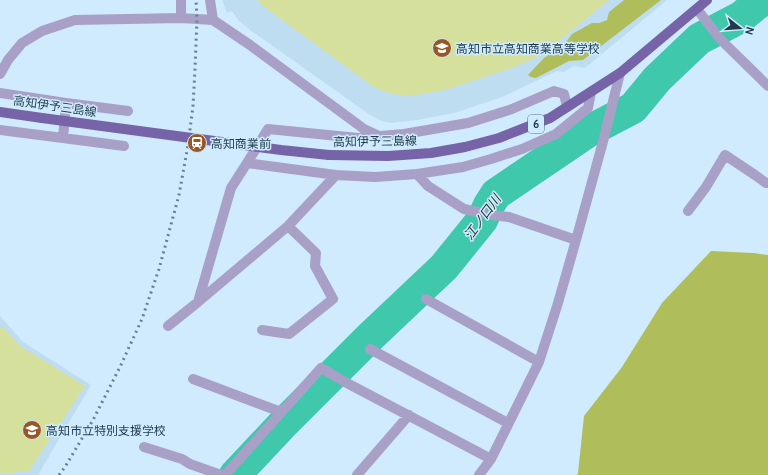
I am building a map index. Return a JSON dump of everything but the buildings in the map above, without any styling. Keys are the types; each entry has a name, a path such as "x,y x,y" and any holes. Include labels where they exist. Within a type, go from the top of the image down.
{"main road":[{"name":"高知伊予三島線","path":"0,112 281,150 329,155 388,156 432,153 465,148 499,138 550,118 620,72 707,0"}],"street":[{"path":"181,0 181,18"},
{"path":"210,0 213,20"},
{"path":"697,9 720,39 768,86"},
{"path":"0,74 8,60 22,44 42,31 75,20 181,18 213,20 250,45 364,129 379,136"},
{"path":"479,475 491,459 539,362 576,240 614,100 620,72"},
{"path":"198,302 231,188 268,129 358,138 404,134 468,122 512,109 554,91 564,94 567,107"},
{"path":"248,163 336,176 375,177 417,174 463,167 522,149 556,134 588,108 591,92"},
{"path":"0,93 128,111"},
{"path":"62,138 66,103"},
{"path":"0,130 124,146"},
{"path":"688,211 706,187 725,156 768,183"},
{"path":"417,174 428,186 464,209 472,212 509,217 576,240"},
{"path":"168,326 288,226 336,176"},
{"path":"262,330 289,334 333,299 315,266 316,253 288,226"},
{"path":"426,299 539,362"},
{"path":"370,349 508,423"},
{"path":"224,475 321,368 491,459"},
{"path":"193,379 281,412"},
{"path":"357,475 409,416"},
{"path":"144,447 182,459 190,464 221,475"}],"shaded area":[{"name":"高知市立高知商業高等学校","path":"222,0 667,0 585,68 574,66 564,72 557,71 502,97 454,113 417,120 390,123 379,120 370,115 250,30 238,20 232,11 227,13"},
{"name":"高知市立特別支援学校","path":"0,316 23,342 91,385 38,475 0,475"}],"green space":[{"name":"高知市立高知商業高等学校","path":"257,0 609,0 542,55 512,68 445,90 411,96 392,94 375,88 263,6"},
{"path":"624,0 661,0 583,60 569,61 536,78 528,75 544,58 555,51 561,54 564,53 563,46 572,34 592,23 599,23 607,20 609,12"},
{"path":"711,251 768,255 768,475 577,475 584,416 622,367 662,303"},
{"name":"高知市立特別支援学校","path":"0,327 3,327 20,346 85,386 29,471 0,474"}],"waterway":[{"name":"江ノ口川","path":"235,475 282,425 370,337 444,267 482,220 496,194 589,131 633,108 657,79 699,39 741,17 762,0"}],"railway":[{"path":"59,475 93,420 120,367 142,319 159,269 179,195 188,145 193,106 197,19 196,0"}],"place":[{"name":"高知市立高知商業高等学校","path":"442,48"},
{"name":"高知商業前","path":"197,143"},
{"name":"高知市立特別支援学校","path":"32,430"}]}
